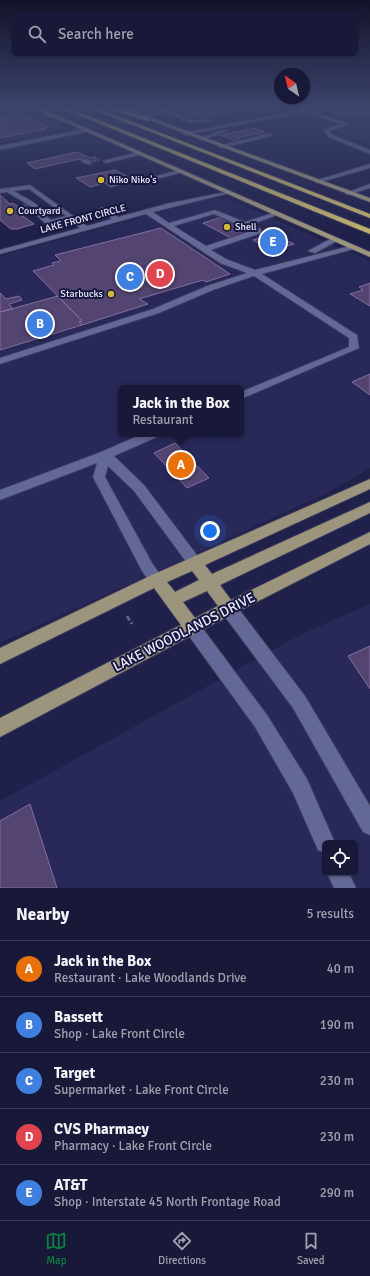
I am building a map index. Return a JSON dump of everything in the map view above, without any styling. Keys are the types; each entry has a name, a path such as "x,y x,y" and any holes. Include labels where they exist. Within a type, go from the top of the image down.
{"highway":[{"path":"163,148 370,232"},
{"path":"196,148 370,216"}],"main road":[{"path":"125,148 370,255"},
{"path":"228,148 370,200"},
{"path":"330,503 370,480"},
{"path":"0,656 157,580 370,484"},
{"path":"172,600 370,507"},
{"name":"LAKE WOODLANDS DRIVE","path":"0,728 192,627 370,538"},
{"path":"195,563 229,609"},
{"path":"157,580 192,627"}],"street":[{"path":"106,161 138,154"},
{"path":"317,181 370,166"},
{"path":"324,184 370,170"},
{"path":"153,178 178,172"},
{"path":"348,193 370,185"},
{"path":"0,191 30,187 70,218 86,228"},
{"name":"LAKE FRONT CIRCLE","path":"170,205 184,197 214,188"},
{"path":"8,190 50,223 70,218"},
{"name":"LAKE FRONT CIRCLE","path":"1,250 224,192"},
{"path":"102,209 118,220"},
{"path":"148,212 223,261 255,273 354,337 354,348 244,395"},
{"path":"169,225 216,212 258,231 205,249"},
{"path":"244,225 275,214"},
{"path":"293,260 335,240"},
{"path":"0,361 156,312 210,288 293,260 351,247"},
{"path":"0,495 105,455 146,437"},
{"path":"105,455 139,488 195,563"},
{"path":"105,455 99,477 147,567 157,580"},
{"path":"229,609 299,702 370,825"},
{"path":"192,627 261,721 300,786 324,840"},
{"path":"339,876 345,888"}],"path":[{"path":"127,616 132,624"}],"shaded area":[{"path":"212,198 228,199 370,261 370,468 325,494 0,643 0,256"},
{"path":"370,604 370,888 0,888 0,801 300,635"}],"building":[{"path":"77,152 90,158 95,157 100,160 90,162 85,159 75,160 35,169 27,163"},
{"name":"Niko Niko's","path":"115,170 130,178 115,181 121,184 111,187 105,183 90,187 76,178"},
{"name":"Courtyard","path":"0,195 10,204 13,203 21,209 19,210 23,213 20,214 34,224 17,229 11,229 0,220"},
{"name":"Shell","path":"222,217 251,231 231,238 203,223"},
{"path":"161,228 230,274 206,282 203,280 139,299 148,304 82,325 79,322 82,321 33,271 54,265 52,263 61,261 55,255"},
{"path":"272,234 294,244 271,251 253,240"},
{"path":"370,283 370,306 350,294 363,290 359,287"},
{"path":"0,293 6,299 19,296 22,300 9,304 13,309 0,312"},
{"path":"58,296 82,321 79,322 82,325 0,350 0,312"},
{"path":"370,374 370,395 352,382"},
{"path":"175,443 209,478 187,488 154,453"},
{"path":"370,646 370,689 348,656"},
{"path":"30,804 57,888 0,888 0,821"}],"tunnel":[{"path":"88,161 98,159"},
{"path":"24,203 28,207"}],"place":[{"name":"Niko Niko's","path":"101,180"},
{"name":"Courtyard","path":"10,211"},
{"name":"Shell","path":"227,227"},
{"name":"AT&T","path":"273,242"},
{"name":"CVS Pharmacy","path":"160,274"},
{"name":"Target","path":"130,277"},
{"name":"Starbucks","path":"111,294"},
{"name":"Bassett","path":"40,324"},
{"name":"Jack in the Box","path":"181,465"}]}
